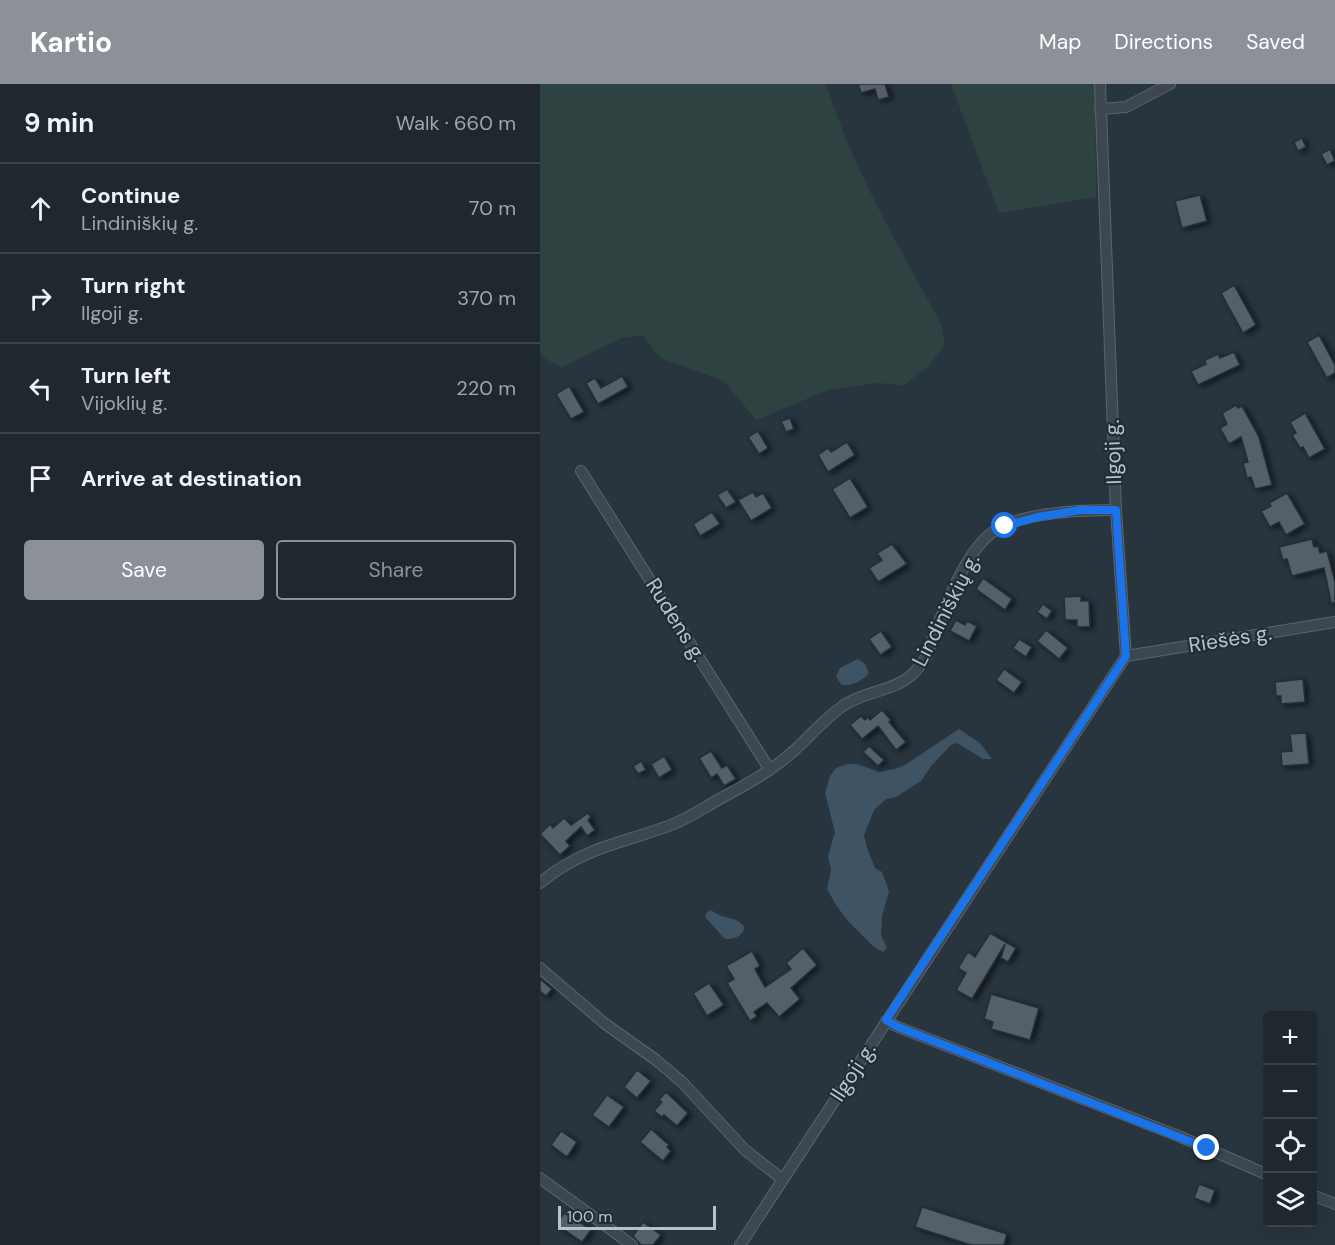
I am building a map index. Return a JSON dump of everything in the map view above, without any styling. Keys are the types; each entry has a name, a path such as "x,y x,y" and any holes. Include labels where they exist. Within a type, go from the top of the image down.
{"street":[{"name":"Ilgoji g.","path":"740,1245 1126,656 1116,510 1100,84"},
{"path":"1100,109 1126,106 1170,84"},
{"name":"Rudens g.","path":"582,471 770,770"},
{"name":"Lindiniškių g.","path":"540,883 575,858 598,848 674,824 770,770 844,705 900,684 918,670 926,657 965,568 978,547 990,534 1005,526 1038,517 1080,510 1116,510"},
{"name":"Riešės g.","path":"1126,656 1335,622"},
{"path":"540,968 604,1023 656,1060 682,1082 745,1150 782,1179"},
{"path":"886,1020 898,1027 1189,1141 1263,1173"},
{"path":"540,1178 632,1245"},
{"path":"1317,1197 1335,1204"}],"green space":[{"path":"540,84 826,84 849,147 893,236 941,324 945,344 929,366 904,385 877,383 828,390 756,420 724,381 660,358 643,336 624,337 562,367 547,360 540,353"},
{"path":"951,84 1095,84 1096,197 999,213"}],"water":[{"path":"858,659 865,664 869,673 857,682 842,685 836,677 840,668"},
{"path":"959,729 980,743 992,759 983,759 957,743 951,745 921,781 896,797 886,799 874,810 864,835 875,868 882,872 889,891 882,917 881,935 887,948 883,952 873,946 848,921 827,889 831,869 828,856 835,832 825,793 830,776 836,768 847,764 857,764 879,772 895,769 905,765"},
{"path":"711,910 737,921 745,928 737,937 725,939 705,917"}],"building":[{"path":"858,84 885,84 889,97 878,100 875,89 861,93"},
{"path":"1302,138 1306,147 1298,151 1294,142"},
{"path":"1330,149 1335,161 1327,165 1321,154"},
{"path":"1200,195 1207,221 1182,228 1175,201"},
{"path":"1234,285 1256,325 1243,333 1221,293"},
{"path":"1319,335 1335,365 1335,373 1327,378 1307,342"},
{"path":"1234,352 1240,365 1198,385 1191,371 1206,364 1205,360 1218,354 1220,358"},
{"path":"622,376 628,387 598,404 586,383 595,378 601,388"},
{"path":"569,386 584,412 571,419 556,394"},
{"path":"1236,405 1238,408 1242,406 1259,437 1272,485 1255,489 1251,477 1247,478 1243,463 1248,462 1241,437 1229,444 1220,428 1227,424 1222,413"},
{"path":"1305,413 1325,449 1309,458 1292,435 1296,433 1290,422"},
{"path":"790,418 794,429 786,432 781,421"},
{"path":"758,431 768,448 759,454 748,437"},
{"path":"847,442 855,455 828,472 818,455 828,448 831,452"},
{"path":"850,478 868,507 850,518 832,489"},
{"path":"727,489 736,502 726,508 717,495"},
{"path":"753,492 756,497 763,493 772,508 751,521 738,500"},
{"path":"1287,493 1305,524 1286,535 1279,522 1270,527 1261,511 1271,506 1269,503"},
{"path":"712,512 720,524 700,536 693,524"},
{"path":"1312,539 1314,547 1318,546 1320,553 1327,551 1335,582 1335,603 1331,603 1324,568 1292,576 1287,559 1283,560 1279,547"},
{"path":"892,544 907,564 878,582 869,568 882,560 877,553"},
{"path":"983,578 1012,599 1005,610 976,589"},
{"path":"1081,596 1081,601 1089,601 1090,627 1077,627 1077,620 1065,620 1064,597"},
{"path":"1043,604 1052,611 1047,619 1037,612"},
{"path":"956,620 965,625 967,621 977,626 969,641 950,631"},
{"path":"1046,630 1068,648 1059,659 1037,641"},
{"path":"881,631 892,647 880,655 869,639"},
{"path":"1019,639 1032,647 1026,657 1013,648"},
{"path":"1004,669 1022,682 1014,693 996,680"},
{"path":"1303,679 1305,702 1281,704 1281,696 1276,696 1275,682"},
{"path":"882,710 906,742 896,750 878,726 862,739 850,725 861,716 865,720 868,717 870,720"},
{"path":"1306,733 1309,764 1282,766 1281,752 1292,751 1290,734"},
{"path":"869,746 884,760 878,766 863,752"},
{"path":"711,751 722,768 727,765 736,779 724,786 717,774 711,778 699,758"},
{"path":"664,756 672,770 659,778 651,764"},
{"path":"641,761 646,770 638,774 633,766"},
{"path":"588,813 591,817 588,820 595,830 587,836 581,827 566,841 570,846 560,855 540,834 550,824 553,828 564,818 571,825"},
{"path":"990,933 1016,948 1008,962 1001,958 1005,944 972,999 956,990 966,973 958,968 968,952 975,957"},
{"path":"803,948 817,965 791,988 800,999 779,1017 767,1003 754,1012 757,1016 750,1021 727,983 734,979 726,966 752,951 760,966 755,969 765,987 791,969 786,963"},
{"path":"540,979 552,989 546,996 540,991"},
{"path":"709,983 724,1005 707,1016 693,993"},
{"path":"991,994 1039,1008 1030,1040 991,1029 993,1022 984,1019"},
{"path":"637,1070 651,1081 637,1098 624,1087"},
{"path":"666,1092 688,1113 677,1126 664,1115 662,1117 654,1111 662,1102 659,1100"},
{"path":"607,1095 624,1107 609,1127 592,1115"},
{"path":"651,1129 669,1145 667,1147 671,1151 663,1161 640,1142"},
{"path":"561,1131 577,1142 567,1157 551,1145"},
{"path":"1199,1184 1215,1190 1210,1204 1194,1198"},
{"path":"922,1207 1007,1234 1004,1245 971,1245 915,1227"},
{"path":"565,1212 591,1230 582,1242 556,1224"},
{"path":"643,1222 661,1235 653,1245 641,1245 633,1236"}],"route":[{"path":"1005,526 1038,517 1080,510 1116,510 1126,656 886,1020 898,1027 1207,1148"}]}
